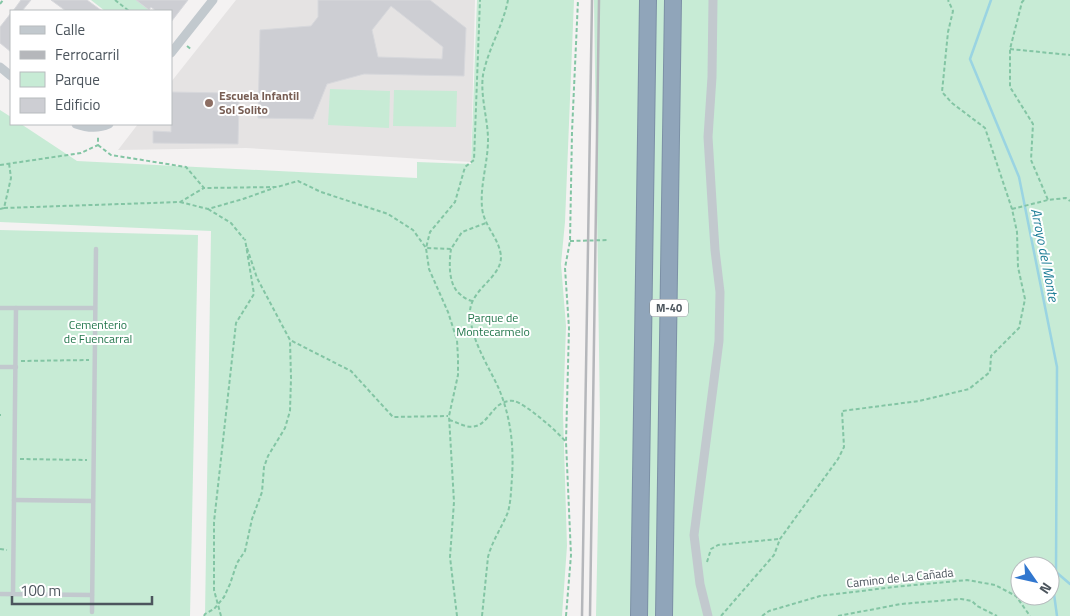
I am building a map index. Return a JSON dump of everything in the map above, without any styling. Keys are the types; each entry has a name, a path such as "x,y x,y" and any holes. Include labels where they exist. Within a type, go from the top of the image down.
{"highway":[{"name":"M-40","path":"640,616 648,0"},
{"name":"M-40","path":"664,616 673,0"}],"street":[{"path":"172,52 213,0"},
{"path":"708,616 700,584 694,535 719,341 720,292 715,250 708,137 712,77 712,0"},
{"path":"0,67 10,75"},
{"path":"79,125 85,127 105,125"}],"lane":[{"path":"92,612 96,249"},
{"path":"0,308 95,308"},
{"path":"14,594 16,308"},
{"path":"0,367 16,367"},
{"path":"14,500 93,501"},
{"path":"0,594 92,595"}],"path":[{"path":"0,4 3,0"},
{"path":"115,0 128,10"},
{"path":"457,616 450,557 454,502 449,416 458,375 457,340 448,312 429,269 426,248 430,232 455,202 465,168 474,160 480,0"},
{"path":"482,616 490,547 508,510 511,494 512,441 511,427 504,402 475,335 470,313 472,301 495,271 501,258 498,246 486,223 482,206 488,139 483,77 489,53 508,0"},
{"path":"566,616 571,555 566,442 569,328 565,268 570,241 572,132 578,0"},
{"path":"721,616 774,555 780,539 838,459 844,447 842,410 919,401 969,389 990,372 992,356 1019,328 1025,299 1018,267 1017,232 1012,209 985,128 952,103 942,92 948,32 953,11 948,0"},
{"path":"1024,0 1010,49 1010,87 1033,124 1031,160 1048,200"},
{"path":"1010,49 1070,55"},
{"path":"98,127 98,145"},
{"path":"0,165 81,153 98,145"},
{"path":"98,145 111,155 186,167 204,188"},
{"path":"4,208 11,178 9,163"},
{"path":"208,209 298,181 321,192 388,214 413,230 426,248"},
{"path":"180,202 204,188 277,187"},
{"path":"1012,209 1048,200 1066,198 1070,201"},
{"path":"0,209 180,202 208,209 231,223 245,239 257,278 290,340 290,411 285,428 268,456 264,467 262,492 252,519 245,551 237,562 230,584 218,604 204,616"},
{"path":"472,301 460,295 454,286 449,263 451,249 462,232 486,223"},
{"path":"221,616 214,590 214,522 236,323 254,294 245,239"},
{"path":"570,241 608,240"},
{"path":"426,248 451,249"},
{"path":"290,340 351,372 393,417 449,416"},
{"path":"16,360 95,360"},
{"path":"449,420 467,427 476,426 504,402 514,401 556,430 566,442"},
{"path":"15,459 94,460"},
{"path":"707,562 711,550 718,545 780,539"},
{"name":"Camino de La Cañada","path":"762,616 820,596 967,580 995,585 1016,596 1030,616"},
{"path":"838,616 901,604 961,599 972,601 977,606 997,616"}],"shaded area":[{"path":"236,0 475,0 471,162 246,148 118,150 137,125 172,125 172,81"}],"green space":[{"path":"91,0 136,0 149,10 104,10"},
{"name":"Parque de Montecarmelo","path":"477,0 574,0 565,222 561,264 566,326 563,413 567,546 562,616 205,616 211,231 0,222 0,110 10,116 10,125 23,125 77,161 417,178 417,162 471,164"},
{"path":"594,0 1070,0 1070,616 596,616 600,418"},
{"path":"330,89 390,91 389,128 328,125"},
{"path":"394,90 457,91 456,127 393,126"},
{"name":"Cementerio de Fuencarral","path":"0,230 198,235 190,616 0,616"}],"building":[{"path":"21,0 31,0 23,10 14,10"},
{"path":"51,0 87,0 101,10 65,10"},
{"path":"136,0 188,0 172,21 172,10 155,10 151,7 149,10"},
{"path":"318,0 430,0 466,28 464,76 364,74 327,84 313,119 258,118 260,30 311,26 318,17","holes":["391,6 443,47 442,59 378,57 372,30"]},
{"path":"10,14 10,51 0,43 0,27"},
{"path":"172,92 223,93 223,100 239,100 238,144 153,143 153,131 171,132"}],"waterway":[{"name":"Arroyo del Monte","path":"991,0 970,59 1019,177 1057,367 1056,572 1054,594 1057,616"},
{"path":"1060,575 1070,584"}],"railway":[{"path":"582,616 592,0"},
{"path":"590,616 599,0"}],"place":[{"name":"Escuela Infantil Sol Solito","path":"209,103"}]}
